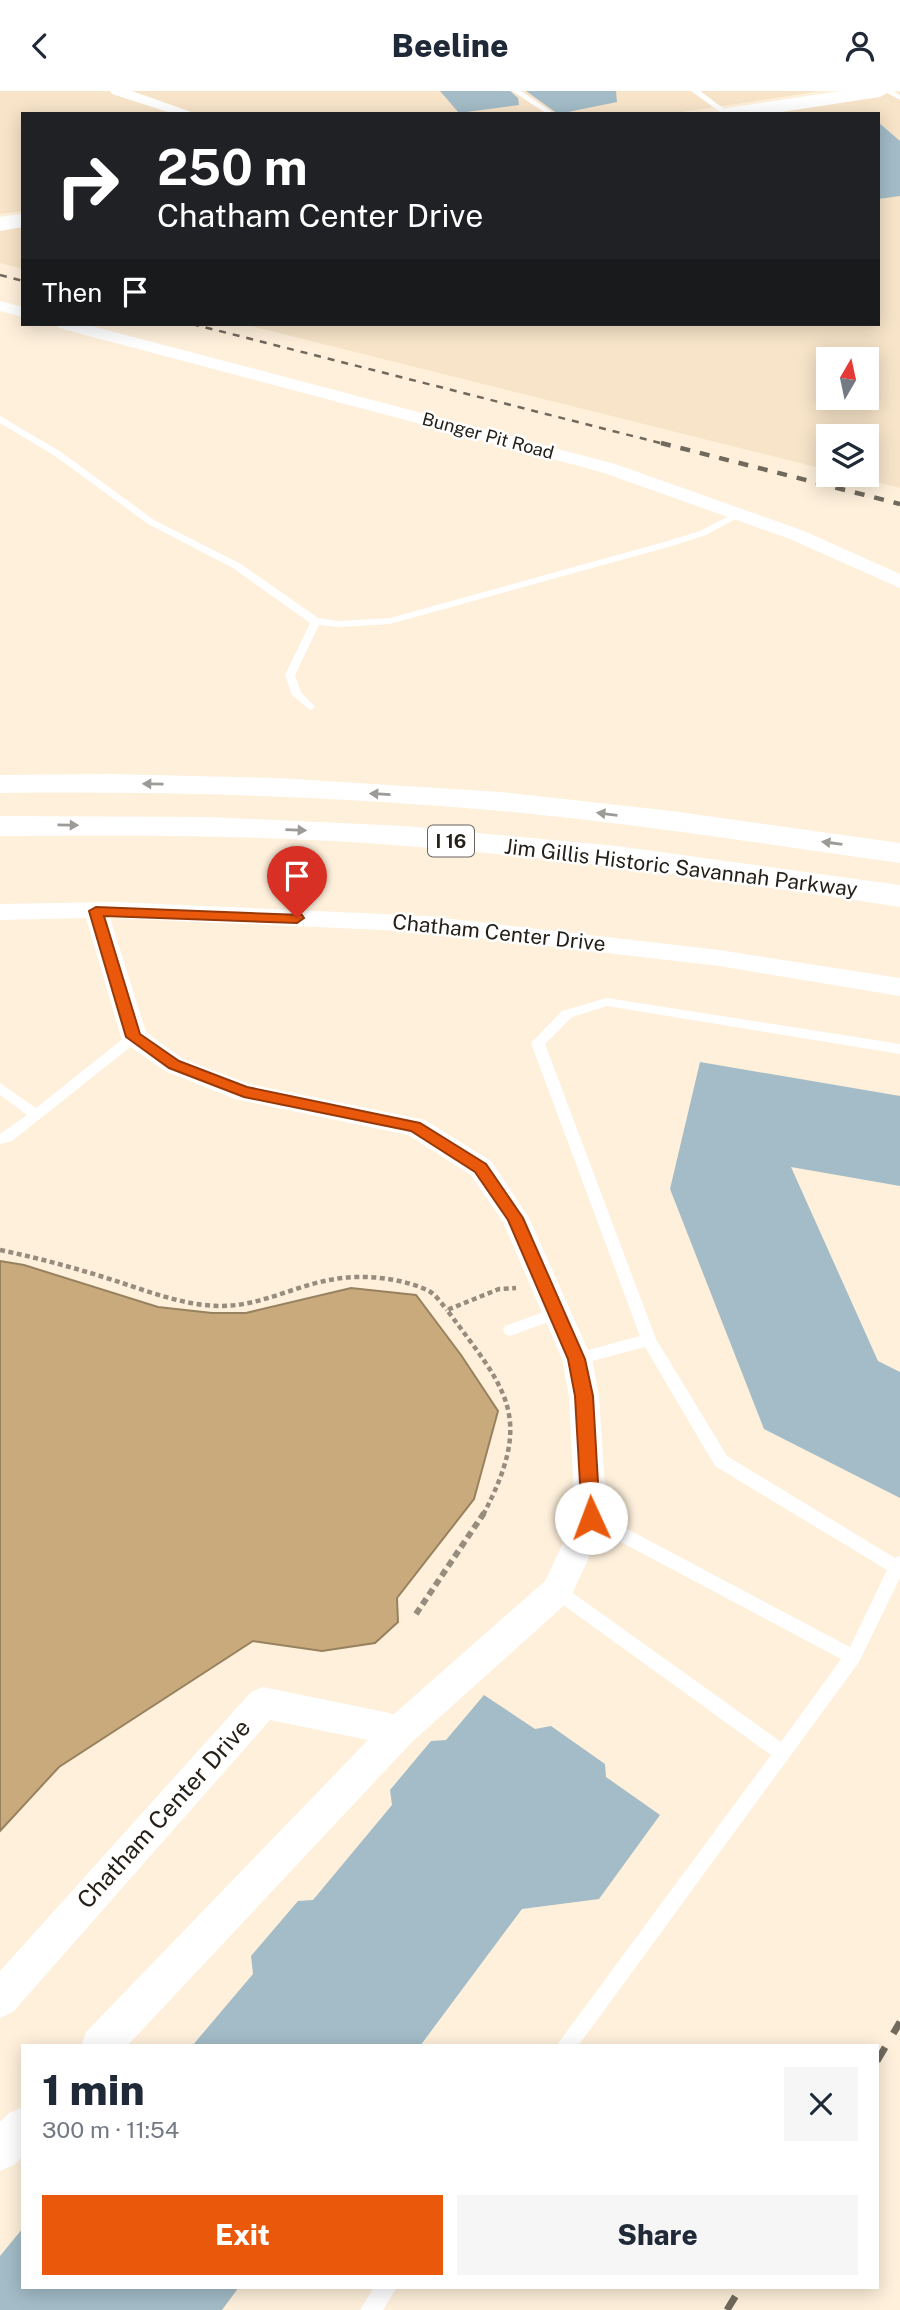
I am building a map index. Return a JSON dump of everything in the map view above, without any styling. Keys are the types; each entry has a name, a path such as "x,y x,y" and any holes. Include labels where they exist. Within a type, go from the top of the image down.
{"main road":[{"path":"738,112 835,94 880,91"},
{"path":"0,224 21,220"},
{"name":"Jim Gillis Historic Savannah Parkway","path":"0,784 149,784 445,797 729,828 900,853"},
{"name":"Jim Gillis Historic Savannah Parkway","path":"0,826 333,831 608,856 900,896"}],"street":[{"path":"117,91 184,112"},
{"path":"0,306 21,311"},
{"name":"Bunger Pit Road","path":"73,326 608,468 797,535 900,582"},
{"path":"96,911 134,1037 174,1065 244,1092 415,1127 481,1168 515,1218 546,1317 577,1359 584,1396 591,1518 557,1591 400,1731 102,2044"},
{"name":"Chatham Center Drive","path":"0,912 96,911 427,924 719,958 900,987"},
{"name":"Chatham Center Drive","path":"0,1999 263,1703 400,1731"},
{"path":"0,2151 21,2129"}],"lane":[{"path":"516,91 549,112"},
{"path":"695,91 724,112"},
{"path":"888,91 900,98"},
{"path":"0,419 58,454 151,522 237,566 316,621 338,624 390,621 703,533 740,514"},
{"path":"310,707 296,693 290,675 316,621"},
{"path":"567,2044 853,1657 898,1565 721,1461 649,1340 538,1043 567,1014 607,1002 900,1049"},
{"path":"0,1139 7,1138 134,1037"},
{"path":"0,1089 37,1115"},
{"path":"510,1330 546,1317"},
{"path":"577,1359 649,1340"},
{"path":"591,1518 853,1657"},
{"path":"557,1591 783,1753"},
{"path":"370,2310 386,2289"}],"path":[{"path":"0,1250 50,1260 170,1298 221,1305 265,1300 333,1279 352,1277 392,1280 431,1292 499,1382 511,1415 511,1443 498,1484 480,1521 416,1614"},
{"path":"447,1310 512,1287 546,1317"}],"shaded area":[{"path":"0,91 821,91 682,112 21,112 21,211 0,214"},
{"path":"900,92 900,488 879,483 879,424 816,424 816,467 251,326 880,326 880,112 772,112"},
{"path":"21,226 21,268 0,263 0,229"},
{"path":"0,1261 24,1265 158,1307 212,1313 246,1313 351,1288 416,1295 461,1355 498,1411 474,1499 397,1598 398,1622 375,1643 322,1651 253,1641 59,1767 0,1831"}],"building":[{"path":"440,91 510,91 518,98 519,105 458,112"},
{"path":"526,91 616,91 617,102 555,112"},
{"path":"880,124 900,141 900,196 880,199"},
{"path":"700,1062 900,1096 900,1186 791,1167 878,1361 900,1372 900,1498 764,1429 670,1189"},
{"path":"484,1695 535,1729 551,1726 605,1764 606,1777 660,1815 599,1899 522,1909 421,2044 194,2044 253,1974 251,1956 298,1901 313,1900 392,1805 390,1790 431,1741 446,1740"},
{"path":"21,2230 21,2289 238,2289 222,2310 0,2310 0,2256"}],"railway":[{"path":"0,275 21,280"},
{"path":"200,326 668,445"},
{"path":"661,443 900,504"},
{"path":"879,2058 900,2022"},
{"path":"727,2310 740,2289"}],"route":[{"path":"297,918 96,911 134,1037 174,1065 244,1092 415,1127 481,1168 515,1218 577,1359 584,1396 591,1518"}]}
